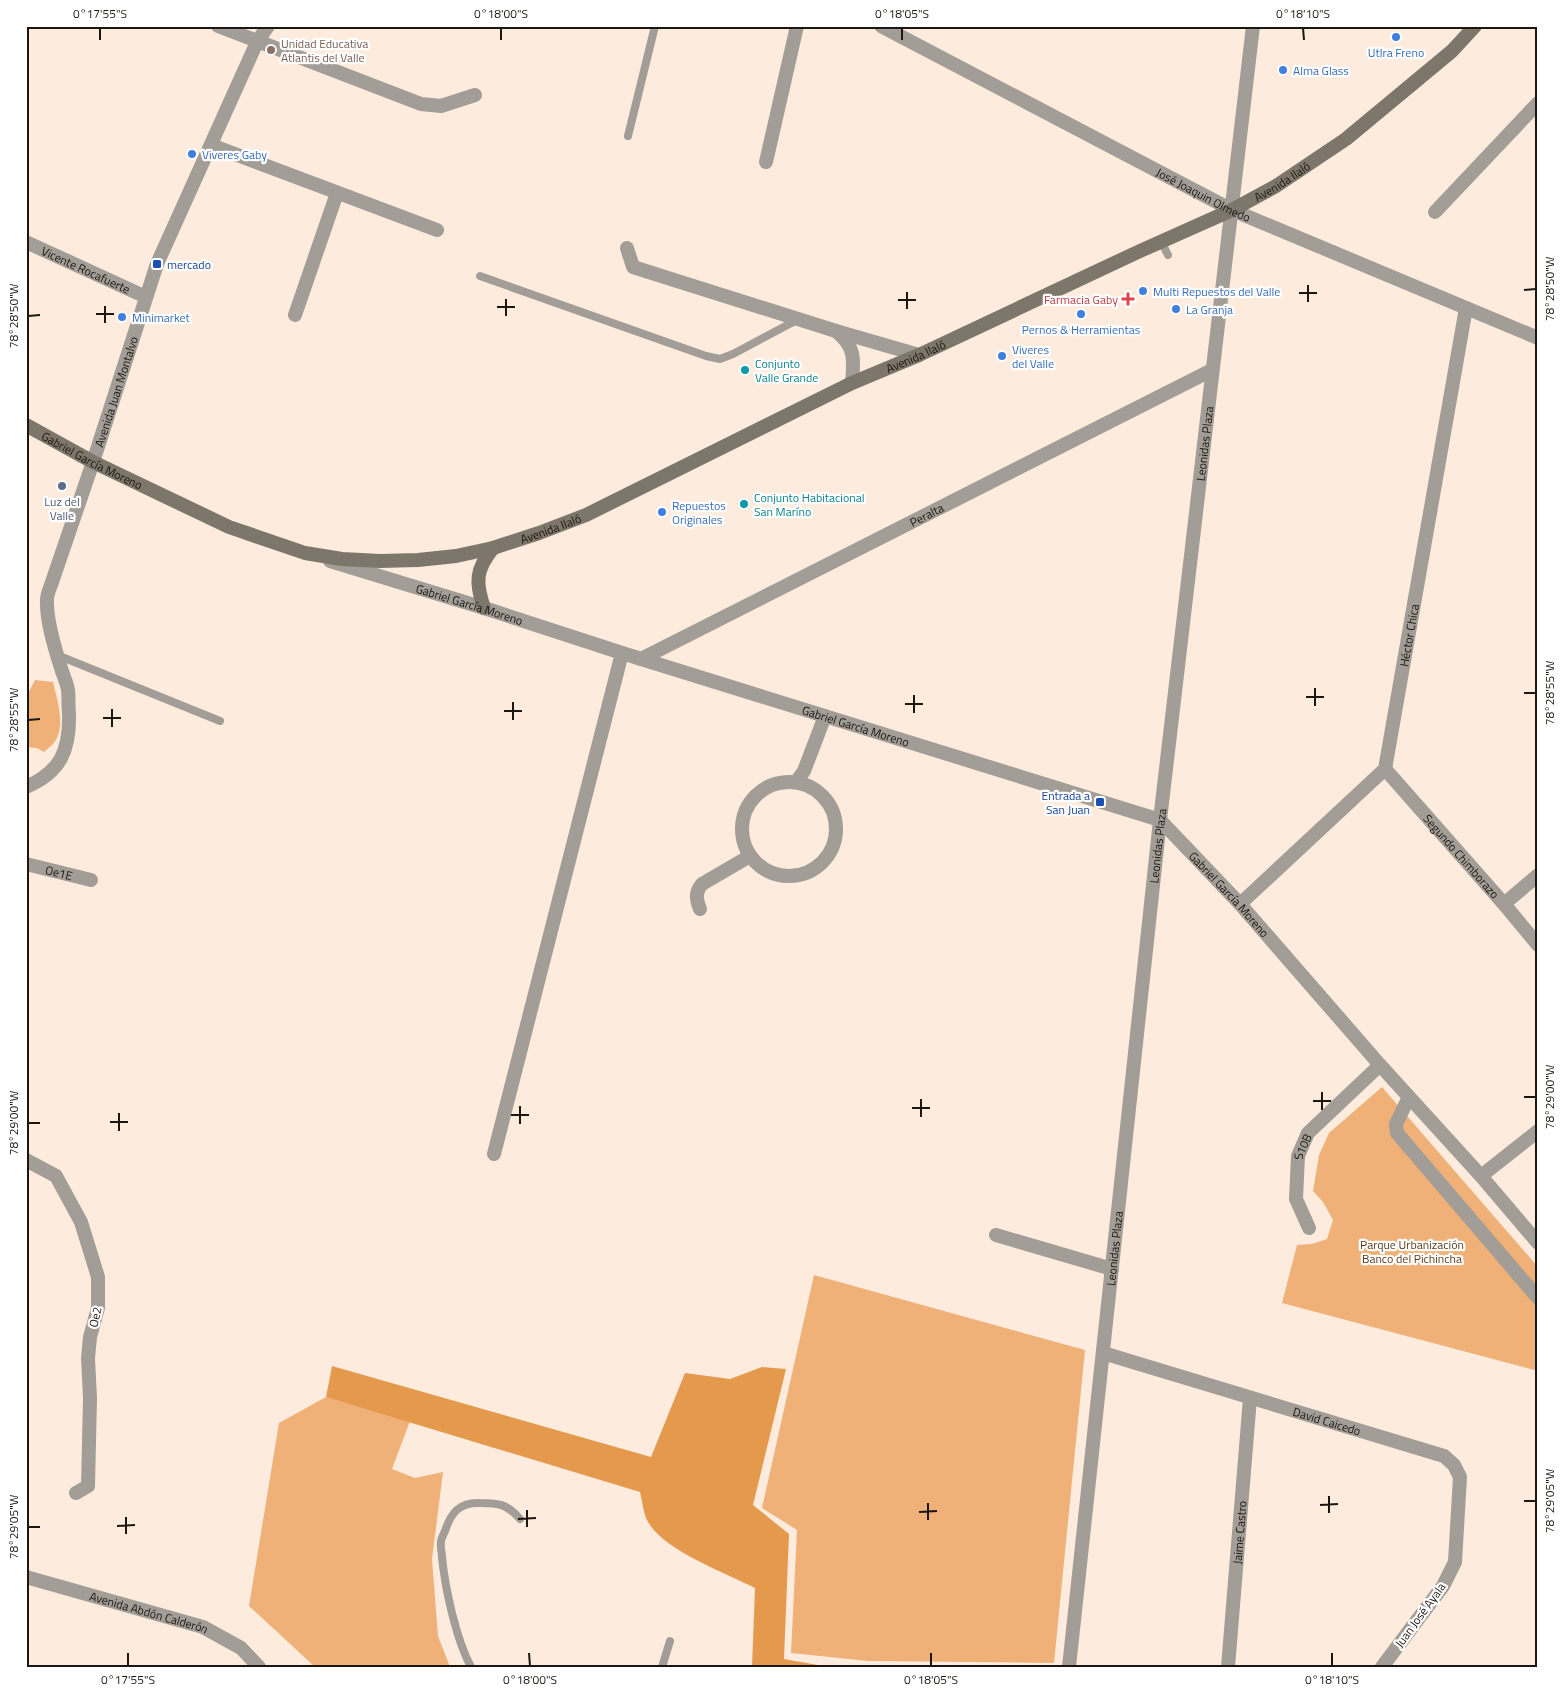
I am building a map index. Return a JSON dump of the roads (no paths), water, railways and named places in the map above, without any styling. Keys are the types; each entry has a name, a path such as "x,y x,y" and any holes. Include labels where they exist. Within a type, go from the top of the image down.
{"main road":[{"name":"Avenida Ilaló","path":"305,553 342,559 399,561 456,556 493,548 539,533 586,514 852,383 919,355 1161,241 1232,210 1276,186 1346,139 1452,51 1475,26"},
{"name":"Gabriel García Moreno","path":"26,425 94,462 229,527 305,553"},
{"path":"484,608 478,593 478,576 483,561 493,548"}],"street":[{"path":"218,26 421,104 440,106 475,95"},
{"name":"Avenida Juan Montalvo","path":"26,787 42,780 62,758 69,724 68,690 57,656 49,619 47,600 51,585 94,462 157,264 257,42 268,26"},
{"path":"766,162 797,26"},
{"name":"José Joaquin Olmedo","path":"881,26 1232,210 1538,338"},
{"name":"Leonidas Plaza","path":"1069,1667 1160,820 1212,370 1216,300 1232,210 1253,26"},
{"path":"1435,212 1538,103"},
{"path":"211,145 437,230"},
{"path":"295,316 337,193"},
{"name":"Vicente Rocafuerte","path":"26,242 146,297"},
{"path":"627,248 633,267 919,355"},
{"name":"Héctor Chica","path":"1385,769 1466,308"},
{"path":"836,331 848,340 854,361 852,383"},
{"name":"Peralta","path":"641,659 1212,370"},
{"name":"Gabriel García Moreno","path":"305,553 484,608 622,654 1160,820 1240,904 1380,1065 1481,1176 1538,1244"},
{"path":"494,1154 622,654"},
{"path":"796,782 804,771 825,716"},
{"path":"1240,904 1385,769"},
{"name":"Segundo Chimborazo","path":"1385,769 1538,945"},
{"path":"796,782 812,788 825,799 833,814 836,830 832,847 823,861 810,871 794,876 778,875 762,868 750,856 744,844 742,830 744,814 752,800 764,789 780,783 796,782"},
{"path":"700,909 696,896 702,884 750,856"},
{"name":"Oe1E","path":"26,864 91,880"},
{"path":"1504,904 1538,874"},
{"name":"S10B","path":"1309,1228 1296,1199 1298,1156 1308,1133 1380,1065"},
{"path":"1409,1097 1396,1124 1397,1132 1538,1298"},
{"path":"1481,1176 1538,1131"},
{"name":"Oe2","path":"26,1160 56,1176 81,1222 98,1277 98,1308 90,1337 88,1358 90,1398 88,1486 76,1493"},
{"path":"996,1235 1112,1269"},
{"name":"David Caicedo","path":"1103,1353 1444,1456 1454,1464 1460,1477 1455,1562"},
{"name":"Jaime Castro","path":"1228,1667 1250,1398"},
{"name":"Juan José Ayala","path":"1382,1667 1438,1592 1455,1562"},
{"name":"Avenida Abdón Calderón","path":"26,1577 203,1627 241,1648 259,1667"}],"lane":[{"path":"628,136 655,26"},
{"path":"1161,241 1168,256"},
{"path":"480,276 706,356 720,359 799,319"},
{"path":"57,656 220,721"},
{"path":"471,1667 466,1658 453,1616 444,1577 441,1542 450,1516 459,1508 472,1503 503,1505 513,1511 520,1519"},
{"path":"662,1667 670,1641"}],"place":[{"name":"Utlra Freno","path":"1396,37"},
{"name":"Unidad Educativa Atlantis del Valle","path":"271,50"},
{"name":"Alma Glass","path":"1283,70"},
{"name":"Viveres Gaby","path":"192,154"},
{"name":"mercado","path":"157,264"},
{"name":"Multi Repuestos del Valle","path":"1143,291"},
{"name":"Farmacia Gaby","path":"1128,299"},
{"name":"La Granja","path":"1176,309"},
{"name":"Pernos & Herramientas","path":"1081,314"},
{"name":"Minimarket","path":"122,317"},
{"name":"Viveres del Valle","path":"1002,356"},
{"name":"Conjunto Valle Grande","path":"745,370"},
{"name":"Luz del Valle","path":"62,486"},
{"name":"Conjunto Habitacional San Maríno","path":"744,504"},
{"name":"Repuestos Originales","path":"662,512"},
{"name":"Entrada a San Juan","path":"1100,802"}],"park label":[{"name":"Parque Urbanización Banco del Pichincha","path":"1412,1251"}]}
